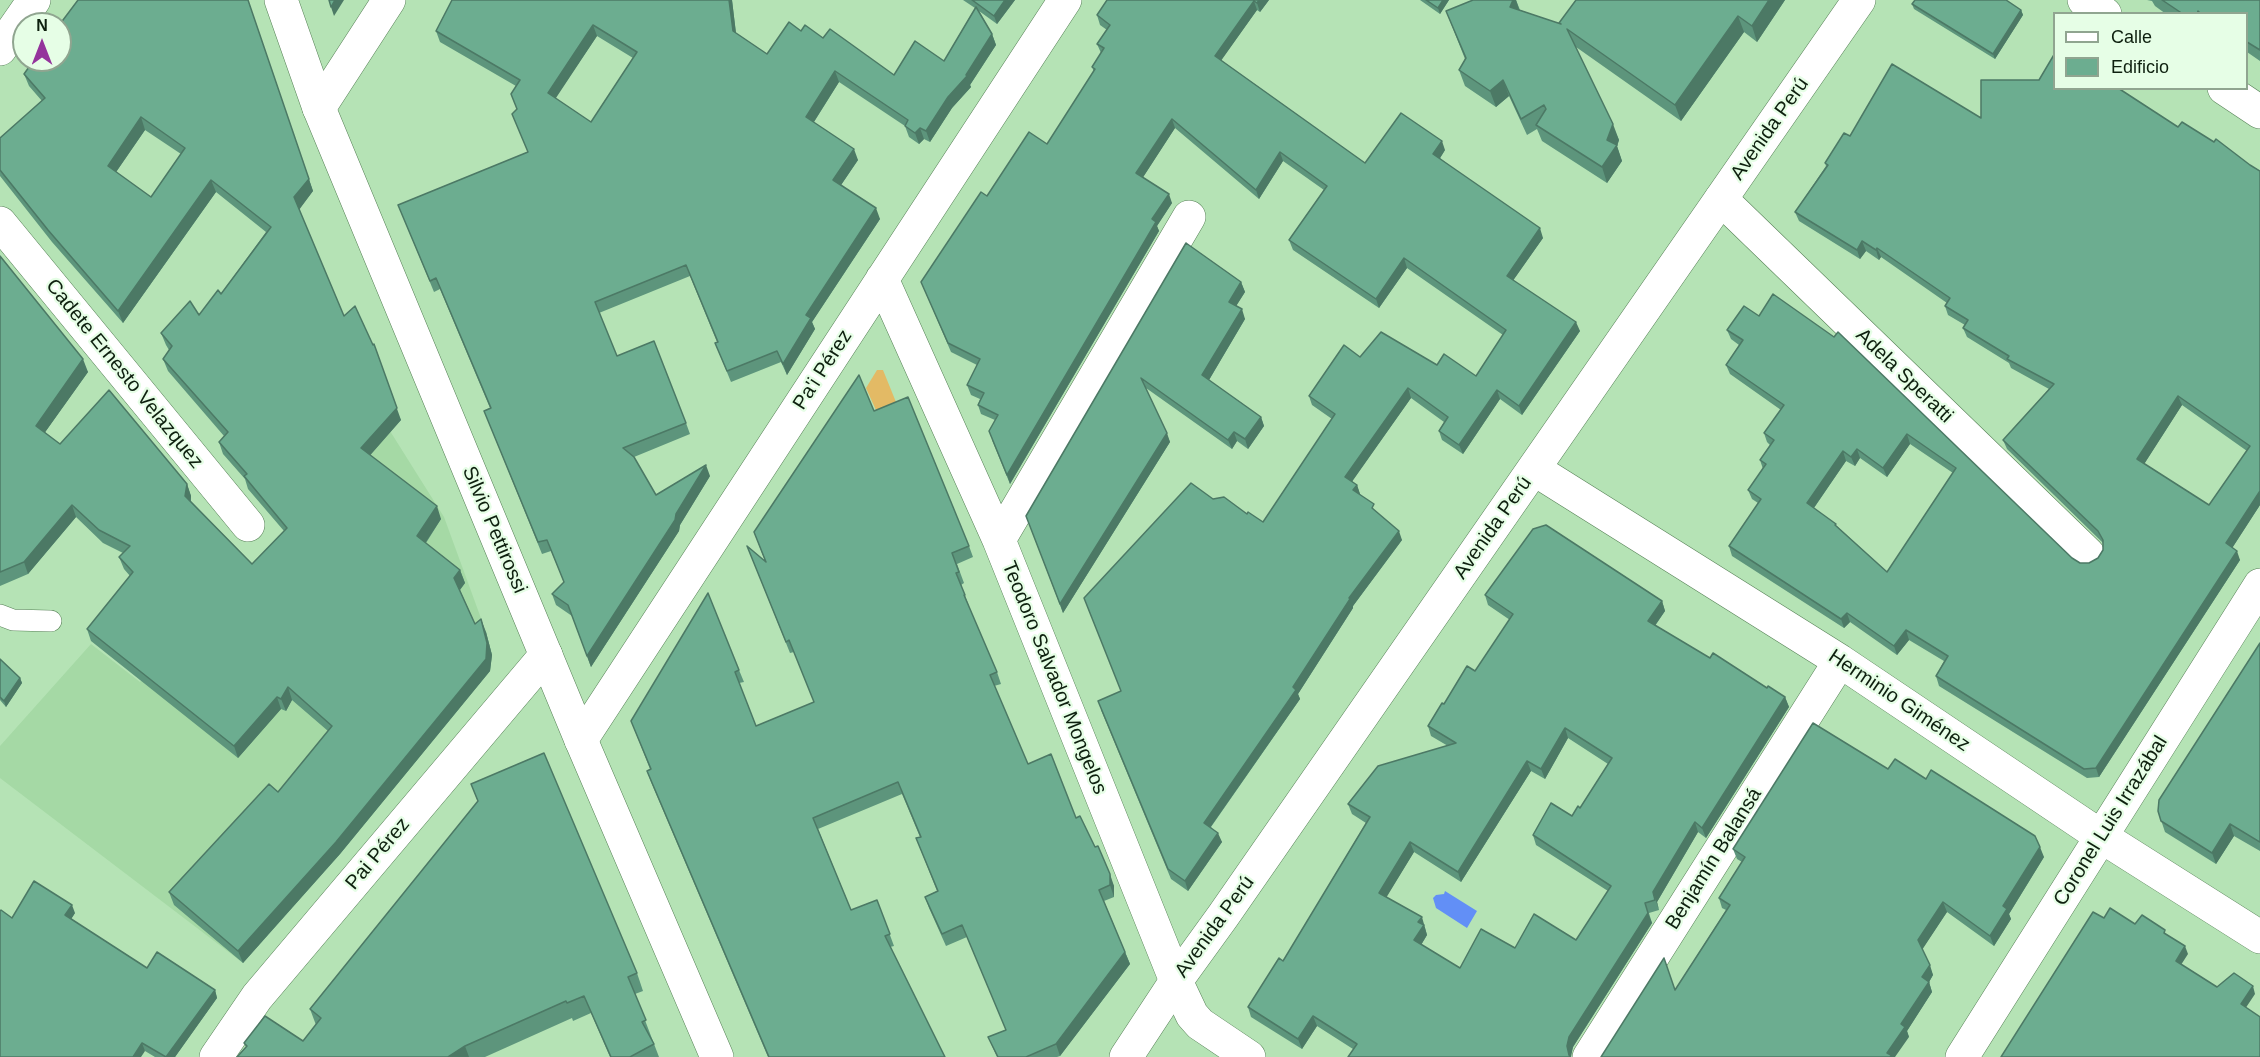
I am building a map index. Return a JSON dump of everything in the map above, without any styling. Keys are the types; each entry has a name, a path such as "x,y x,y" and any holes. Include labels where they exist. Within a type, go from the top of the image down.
{"street":[{"path":"0,49 34,0"},
{"name":"Silvio Pettirossi","path":"281,0 319,108 581,740 717,1057"},
{"path":"319,108 389,0"},
{"name":"Pa'i Pérez","path":"581,740 1065,0"},
{"name":"Avenida Perú","path":"1126,1057 1176,981 1859,0"},
{"path":"2084,0 2102,12"},
{"path":"2227,90 2260,112"},
{"name":"Adela Speratti","path":"1721,199 2088,554"},
{"path":"999,540 1189,217"},
{"name":"Cadete Ernesto Velazquez","path":"0,223 248,525"},
{"name":"Teodoro Salvador Mongelos","path":"882,279 999,540 1176,981 1192,1015 1200,1024 1249,1057"},
{"name":"Herminio Giménez","path":"1534,469 1840,661 2102,837 2260,937"},
{"name":"Coronel Luis Irrazábal","path":"1962,1057 2260,585"},
{"name":"Pai Pérez","path":"216,1057 257,997 546,655"},
{"name":"Benjamín Balansá","path":"1589,1057 1840,661"}],"lane":[{"path":"0,615 13,620 51,621"}],"shaded area":[{"path":"877,370 883,370 900,412 880,419 866,388"},
{"path":"390,431 444,517 486,632 492,655 490,671 243,963 0,778 0,746 91,644 140,682 184,626 196,636"}],"water":[{"path":"1445,891 1477,911 1467,928 1436,908 1433,898 1444,894"}],"building":[{"path":"78,0 248,0 309,179 294,197 344,316 355,306 374,344 397,408 361,448 437,506 417,536 460,570 454,578 475,624 481,619 487,643 486,659 336,842 238,951 169,892 269,784 278,792 332,726 288,687 281,699 277,697 234,746 87,629 133,572 119,557 130,546 99,530 72,505 24,562 0,572 0,256 83,359 36,426 60,444 109,390 187,484 185,496 252,564 287,528 244,476 247,474 219,442 228,432 163,359 172,346 161,333 190,301 199,315 218,290 221,294 271,227 211,180 118,311 0,170 0,138 45,98 24,74 25,72 72,72 72,12 69,12","holes":["141,117 185,148 151,197 108,166"]},
{"path":"452,0 729,0 733,31 767,54 789,22 801,31 805,25 823,38 830,29 894,75 915,41 944,61 976,7 992,34 967,76 948,97 926,131 920,128 915,133 905,126 908,120 835,71 806,117 854,149 833,180 876,208 806,315 811,318 783,364 777,351 727,371 715,343 718,342 686,265 595,302 617,356 654,341 686,423 623,448 634,457 656,495 706,465 676,514 675,520 587,656 568,605 552,594 564,582 547,540 538,542 484,411 491,408 436,278 430,281 398,205 528,152 512,114 517,109 511,94 520,80 436,31","holes":["593,25 637,52 591,122 548,93"]},
{"path":"972,0 1005,0 994,16"},
{"path":"1107,0 1259,0 1257,3 1254,1 1215,56 1365,163 1401,113 1442,141 1433,154 1540,228 1507,276 1576,322 1519,406 1497,390 1459,445 1439,431 1448,417 1408,388 1345,477 1357,485 1353,490 1374,504 1372,508 1399,531 1349,598 1293,687 1296,690 1204,823 1218,833 1185,881 1168,869 1098,701 1121,691 1084,598 1191,483 1213,499 1224,497 1247,514 1248,512 1263,522 1335,414 1309,396 1344,345 1360,357 1381,332 1437,365 1444,354 1476,376 1506,330 1404,258 1376,299 1289,240 1327,186 1280,152 1256,190 1172,119 1136,173 1169,194 1152,219 1156,222 1007,475 989,431 998,415 978,405 984,393 967,385 980,359 948,343 921,282 981,192 987,196 1029,132 1047,144 1095,69 1092,67 1104,48 1097,44 1110,25 1097,15"},
{"path":"1426,0 1443,0 1438,8"},
{"path":"1473,0 1513,0 1510,7 1561,24 1559,23 1576,0 1769,0 1752,26 1738,16 1675,105 1567,29 1613,124 1607,140 1617,145 1602,167 1536,125 1546,109 1544,105 1521,119 1503,80 1490,91 1459,70 1466,58 1446,11"},
{"path":"1915,0 2006,0 2021,10 1993,54 1912,4"},
{"path":"2162,0 2260,0 2260,50 2248,43 2248,12 2180,12"},
{"path":"2053,56 2053,90 2121,90 2178,127 2182,122 2214,142 2216,139 2260,171 2260,491 2226,543 2237,551 2096,768 2084,769 1936,676 1948,656 1906,630 1894,646 1847,613 1841,619 1729,546 1761,499 1748,490 1766,464 1760,460 1774,440 1764,433 1784,405 1726,365 1743,340 1727,330 1744,306 1759,316 1773,294 1834,337 1838,332 2072,558 2080,563 2089,563 2098,558 2103,550 2103,540 2098,531 2003,440 2054,384 2007,359 2009,356 1963,328 1968,320 1945,306 1950,298 1877,248 1876,250 1862,241 1857,250 1795,212 1828,165 1825,163 1844,133 1850,136 1892,64 1981,118 1981,80 2039,80","holes":["2178,396 2250,446 2209,505 2137,459","1907,434 1956,468 1887,572 1836,524 1807,503 1843,451 1851,457 1857,449 1883,468"]},
{"path":"1186,243 1241,282 1229,302 1242,309 1202,375 1261,417 1245,439 1234,432 1228,440 1141,378 1167,433 1060,604 1026,516"},
{"path":"859,375 874,411 908,397 969,546 952,553 964,595 997,672 990,675 1028,764 1051,754 1076,818 1080,816 1095,847 1098,846 1110,874 1110,885 1099,890 1125,952 1056,1044 1026,1057 998,1057 988,1037 1006,1030 962,925 942,934 925,897 938,891 916,838 921,837 898,782 813,818 851,910 877,900 890,934 885,936 945,1057 769,1057 647,771 651,769 631,721 708,593 739,670 735,672 756,726 814,702 789,640 786,642 747,546 766,562 754,532"},
{"path":"1546,525 1662,601 1648,621 1710,658 1713,653 1785,697 1702,828 1695,822 1653,892 1655,900 1645,903 1648,913 1569,1037 1567,1046 1570,1057 1348,1057 1357,1044 1313,1016 1298,1039 1248,1007 1279,958 1283,961 1370,817 1348,804 1378,766 1456,743 1428,726 1467,666 1475,671 1513,614 1485,595 1533,529","holes":["1565,728 1612,758 1580,808 1578,806 1572,816 1551,803 1533,835 1611,886 1576,940 1534,914 1515,948 1481,929 1460,968 1414,940 1424,925 1418,922 1422,917 1379,893 1410,842 1458,872 1527,761 1541,769"]},
{"path":"2260,643 2260,842 2230,824 2212,853 2161,821 2158,811 2159,800"},
{"path":"0,659 20,678 4,701 0,697"},
{"path":"1813,723 1888,769 1895,759 1926,779 1931,770 2035,836 2040,847 2003,906 2007,909 1990,936 1943,902 1918,940 1930,965 1922,977 1929,982 1901,1024 1905,1027 1887,1053 1891,1055 1890,1057 1601,1057 1664,958 1675,990 1730,905 1719,898 1745,857 1733,849"},
{"path":"544,753 637,973 628,977 646,1020 642,1022 654,1044 630,1057 611,1057 584,996 567,1003 566,1001 465,1046 448,1057 237,1057 247,1046 244,1043 265,1016 303,1041 321,1018 310,1009 478,801 471,784"},
{"path":"34,881 72,905 65,915 147,968 157,952 215,990 166,1057 142,1043 133,1057 0,1057 0,911 12,918"},
{"path":"2110,908 2135,924 2142,915 2165,930 2164,933 2185,946 2176,961 2217,987 2234,973 2253,986 2241,1004 2260,1017 2260,1057 2001,1057 2093,912 2104,918"}]}
